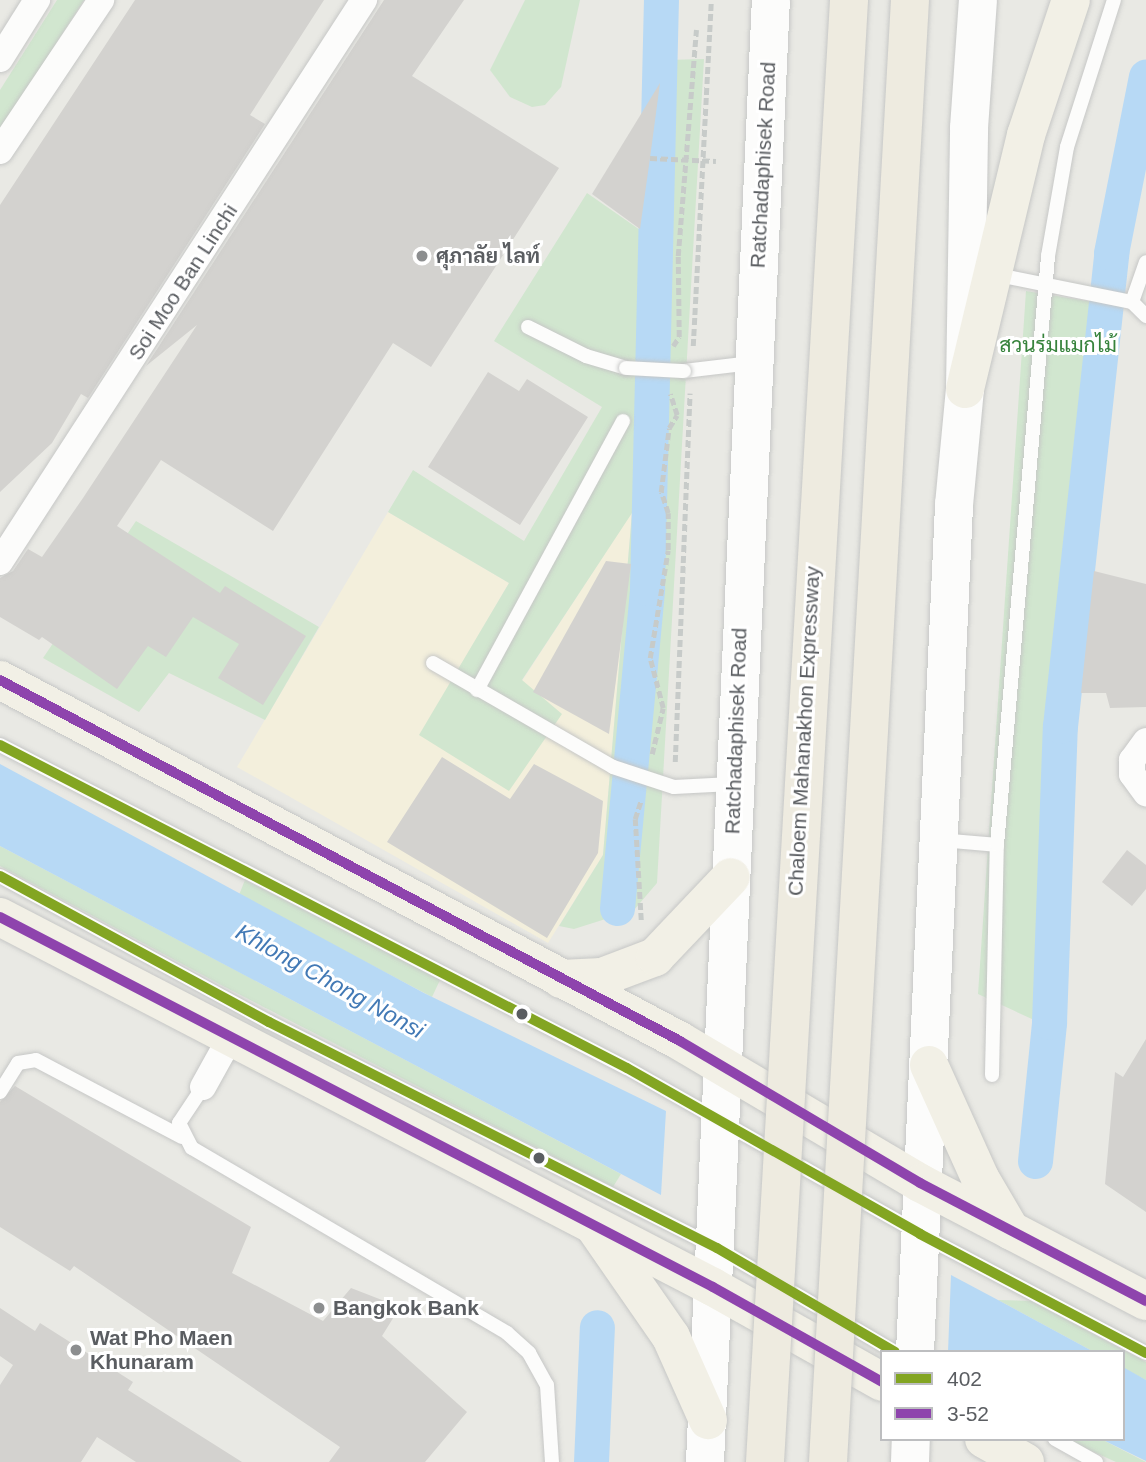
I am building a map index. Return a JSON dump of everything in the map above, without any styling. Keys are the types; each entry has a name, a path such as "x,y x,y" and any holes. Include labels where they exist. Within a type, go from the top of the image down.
{"highway":[{"name":"Chaloem Mahanakhon Expressway","path":"765,1462 849,0"},
{"path":"828,1462 911,0"}],"main road":[{"name":"Ratchadaphisek Road","path":"705,1462 717,1248 732,784 771,0"},
{"path":"915,1350 920,1183 929,1065 954,505 965,388 969,128 978,0"},
{"path":"965,388 1026,135 1070,0"},
{"path":"0,680 561,979 723,1067 920,1183 1146,1301"},
{"path":"561,979 602,977 654,957 731,877"},
{"path":"0,917 229,1040 713,1287 880,1381"},
{"path":"929,1065 980,1178 1011,1231"},
{"path":"591,1223 671,1337 708,1420"},
{"path":"910,1462 911,1441"},
{"path":"988,1441 1025,1462"}],"street":[{"path":"0,59 37,0"},
{"path":"0,151 101,0"},
{"name":"Soi Moo Ban Linchi","path":"0,562 364,0"},
{"path":"1146,741 1132,760 1132,774 1146,793"},
{"path":"203,1087 229,1040"}],"lane":[{"path":"992,1075 997,845 1046,281 1067,147 1114,0"},
{"path":"1126,301 1146,262"},
{"path":"993,274 1046,281 1126,301 1146,316"},
{"path":"528,327 586,356 626,368 688,370 752,363"},
{"path":"477,690 623,421"},
{"path":"433,663 613,767 674,787 732,784"},
{"path":"0,745 615,1061 920,1234 1146,1353"},
{"path":"940,841 997,845"},
{"path":"0,876 269,1022 717,1248 892,1350"},
{"path":"0,1092 18,1063 36,1060 181,1137 508,1333 529,1353 547,1385 552,1462"},
{"path":"181,1137 179,1123 203,1087"},
{"path":"1059,1441 1096,1462"}],"path":[{"path":"674,787 688,370 712,0"},
{"path":"669,351 680,337 676,292 696,30"},
{"path":"650,158 716,160"},
{"path":"641,927 635,819 642,778 663,708 650,658 668,550 668,513 661,492 669,428 677,415 666,386"}],"shaded area":[{"path":"388,512 509,583 420,735 522,681 632,512 603,855 548,943 237,767"}],"green space":[{"path":"57,0 84,0 0,131 0,90"},
{"path":"525,0 580,0 561,87 545,105 532,107 510,97 490,70"},
{"path":"704,59 657,883 634,910 574,929 559,926 603,855 632,513 522,680 562,714 509,791 419,735 509,583 388,512 413,470 524,541 602,407 494,341 587,193 653,239 666,60"},
{"name":"สวนร่มแมกไม้","path":"1026,291 1099,303 1048,804 1034,1020 978,994"},
{"path":"136,521 319,627 265,720 169,673 139,712 43,658"},
{"path":"0,846 621,1174 613,1187 223,986 0,866"},
{"path":"245,880 440,980 432,997 239,895"},
{"path":"998,1300 1031,1301 1123,1350 1090,1350"},
{"path":"1125,1351 1146,1362 1146,1380 1125,1369"},
{"path":"1069,1441 1105,1441 1146,1462 1116,1462"}],"water":[{"name":"Khlong Chong Nonsi","path":"0,764 424,993 666,1111 661,1195 0,846"},
{"path":"951,1275 1090,1350 948,1350"},
{"path":"1125,1368 1146,1380 1146,1461 1105,1441 1125,1441"}],"building":[{"path":"135,0 324,0 250,115 265,124 88,398 81,394 52,443 0,492 0,205"},
{"path":"384,0 464,0 412,76 559,168 431,367 393,343 273,531 161,460 117,526 220,593 225,586 306,636 263,705 218,678 239,644 193,617 166,657 148,646 117,689 42,637 39,640 0,617 0,578 13,571 28,549 42,557 83,498 197,325 146,366"},
{"path":"660,83 650,158 640,229 592,194"},
{"path":"488,372 519,391 527,379 588,417 520,525 428,467"},
{"path":"606,561 631,564 609,734 533,692"},
{"path":"1094,571 1146,584 1146,707 1110,708 1106,693 1081,693"},
{"path":"442,757 510,799 534,764 603,801 598,853 547,938 387,842"},
{"path":"1127,850 1146,865 1146,889 1132,906 1102,882"},
{"path":"1146,1039 1146,1212 1105,1184 1115,1072 1123,1077"},
{"path":"15,1086 251,1227 232,1273 323,1321 351,1288 400,1307 382,1336 467,1412 425,1462 329,1462 340,1447 74,1266 70,1271 0,1227 0,1102"},
{"path":"0,1308 35,1331 40,1323 133,1382 128,1390 242,1462 136,1462 97,1437 81,1462 0,1462 0,1385 13,1365 0,1356"}],"waterway":[{"path":"617,908 647,588 661,0"},
{"path":"1035,1161 1049,1022 1060,726 1111,253 1146,76"},
{"path":"591,1462 597,1327"}],"transit line":[{"name":"3-52","path":"0,680 680,1041 920,1183 1146,1301"},
{"name":"402","path":"0,745 627,1068 920,1234 1146,1353"},
{"name":"402","path":"0,876 269,1022 717,1248 892,1350"},
{"name":"3-52","path":"0,917 713,1287 880,1381"}],"place":[{"name":"ศุภาลัย ไลท์","path":"422,256"},
{"name":"Bangkok Bank","path":"319,1308"},
{"name":"Wat Pho Maen Khunaram","path":"76,1350"}]}
